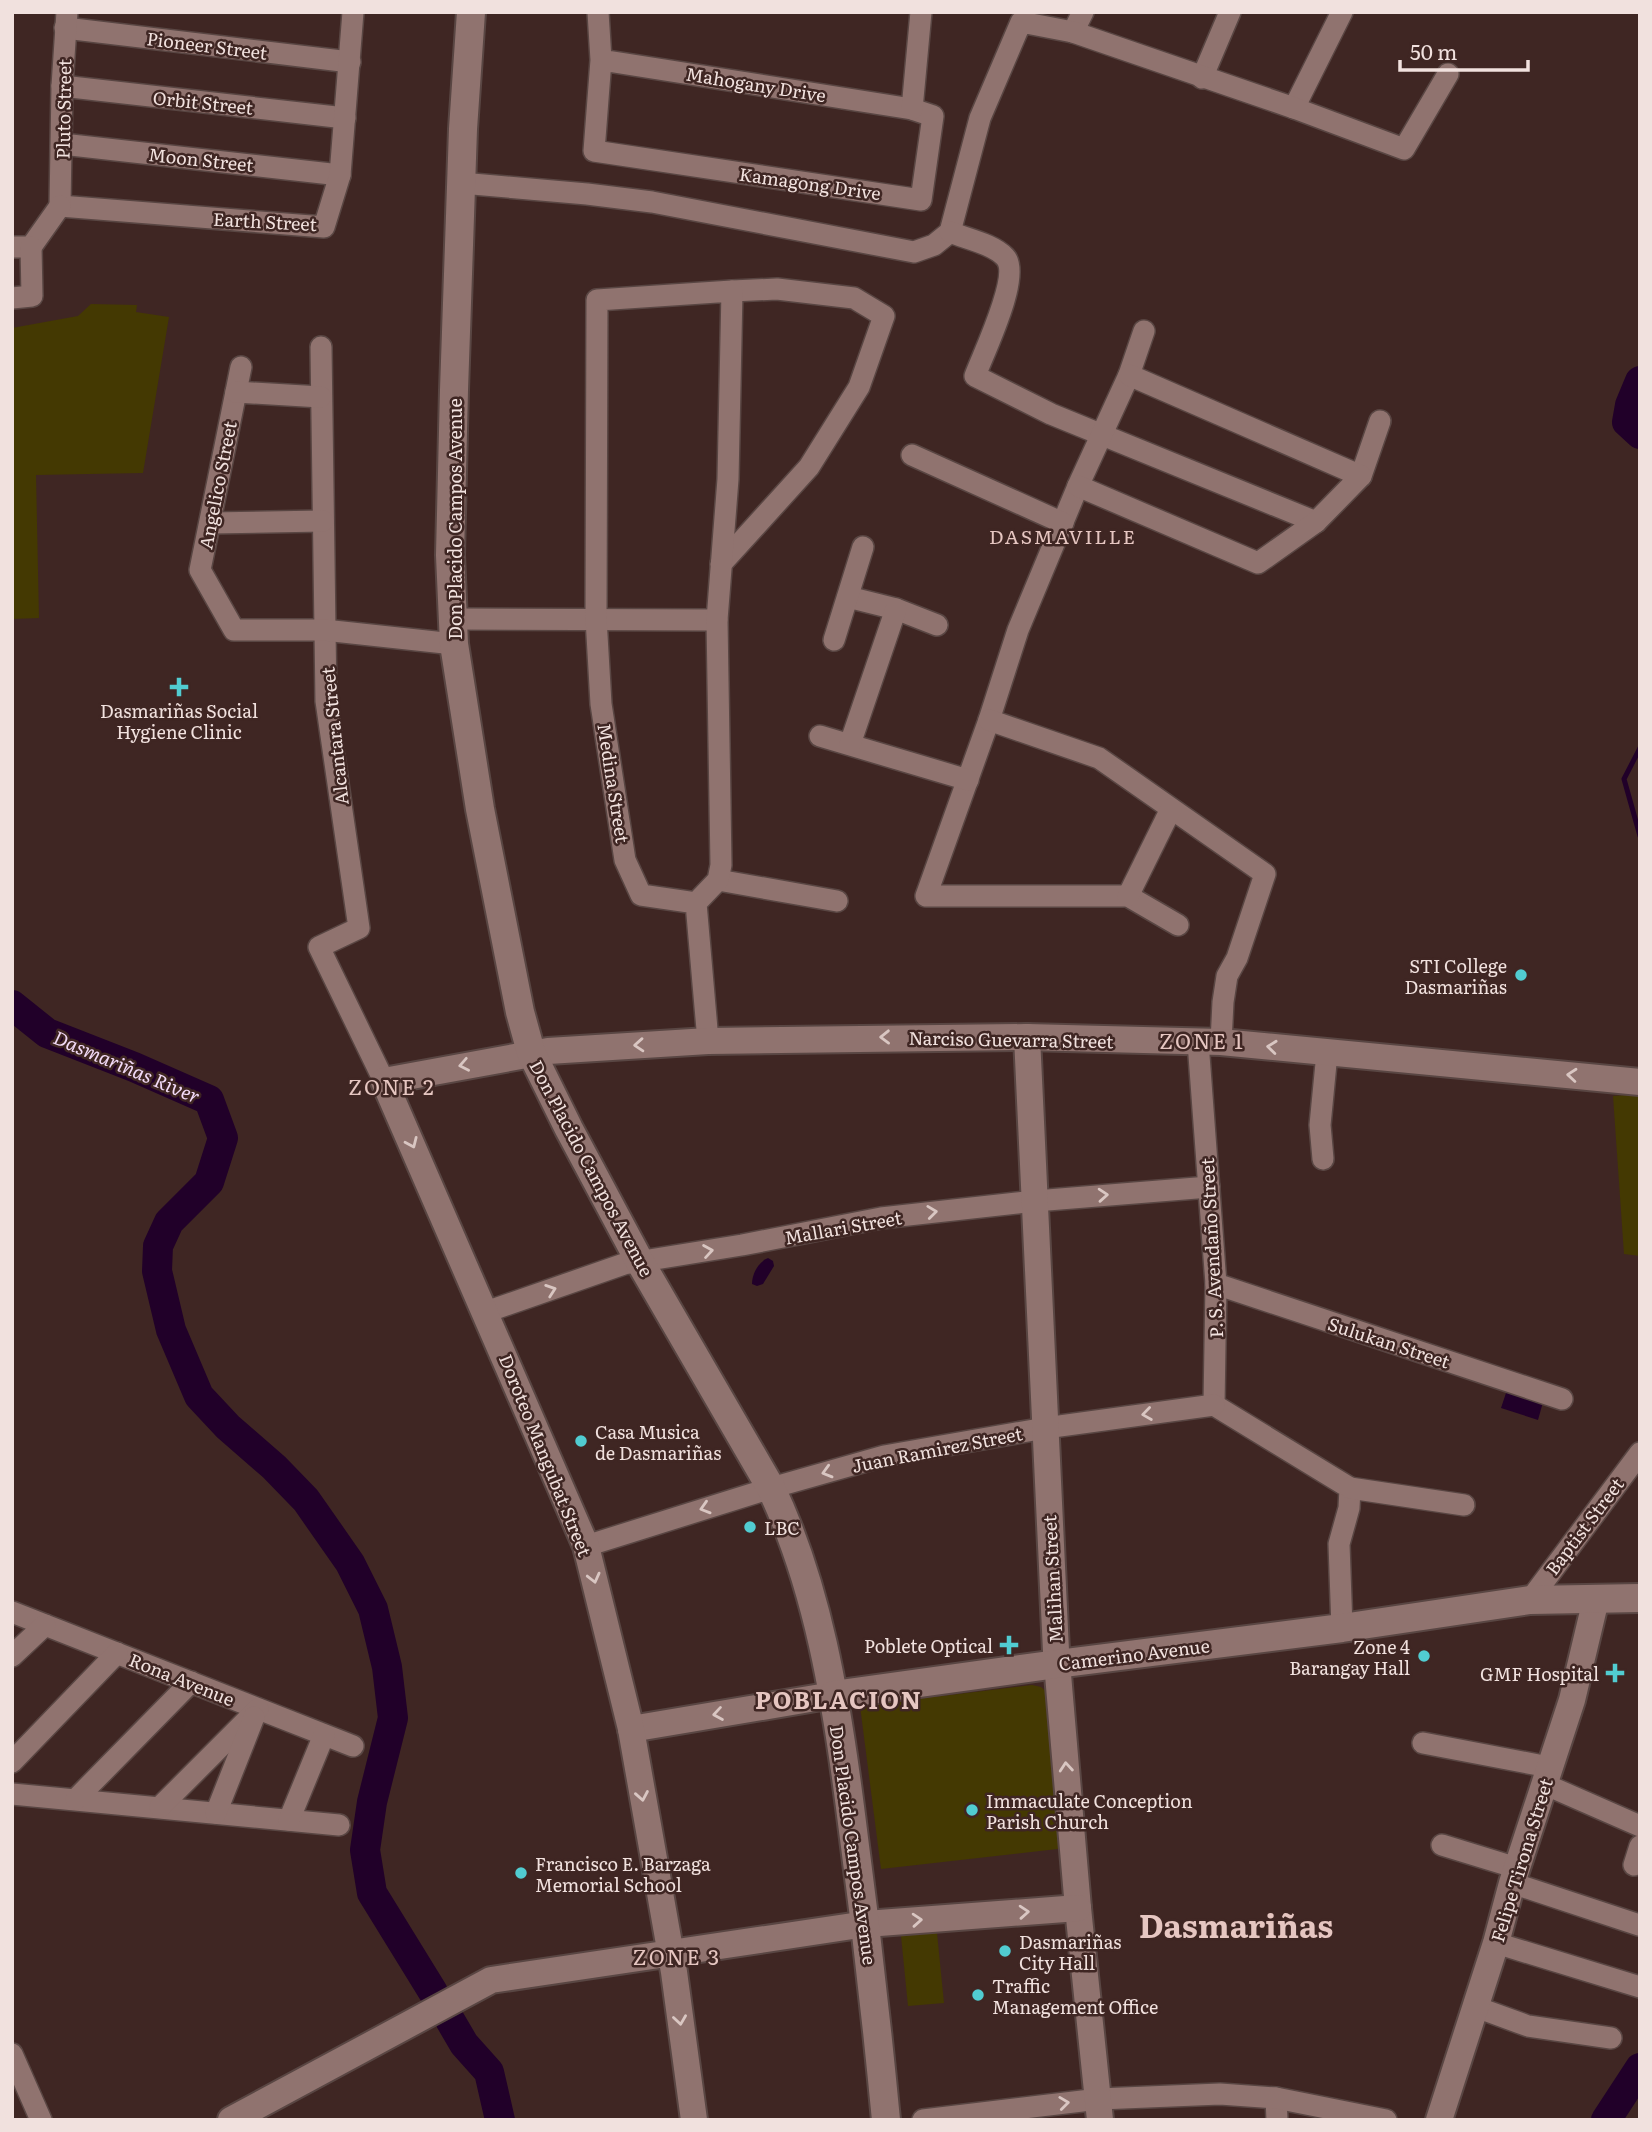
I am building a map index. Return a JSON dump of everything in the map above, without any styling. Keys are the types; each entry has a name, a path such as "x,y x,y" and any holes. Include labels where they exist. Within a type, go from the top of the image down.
{"main road":[{"name":"Don Placido Campos Avenue","path":"471,12 461,183 450,555 453,631 480,809 520,1012 531,1052 640,1262 771,1488 786,1521 814,1610 833,1695 866,1924 886,2120"},
{"name":"Camerino Avenue","path":"833,1695 1342,1628 1531,1600 1640,1598"}],"street":[{"name":"Earth Street","path":"60,206 324,227 340,174 353,12"},
{"path":"598,12 601,60"},
{"path":"912,109 921,12"},
{"path":"1073,32 1083,12"},
{"path":"1202,78 1230,12"},
{"path":"1294,108 1342,12"},
{"name":"Pioneer Street","path":"66,20 350,62"},
{"name":"Pluto Street","path":"60,206 66,20"},
{"path":"461,183 652,202 914,252 934,245 950,232 980,118 1021,22 1073,32 1404,149 1448,74"},
{"name":"Mahogany Drive","path":"601,60 912,109"},
{"name":"Kamagong Drive","path":"601,60 594,151 921,200 933,116 912,109"},
{"name":"Orbit Street","path":"62,86 345,118"},
{"name":"Moon Street","path":"62,144 340,174"},
{"path":"12,298 32,296 22,247 60,206"},
{"path":"950,232 995,251 1007,259 1011,271 1008,289 975,376 1051,414 1316,522"},
{"path":"596,618 597,300 777,289 854,298 884,316 859,387 809,467 721,564"},
{"path":"708,1041 696,903 718,880 721,865 717,620 728,479 732,291"},
{"path":"1144,331 1129,375 1078,486 1018,630 926,896 1128,896 1178,925"},
{"path":"321,346 324,630 453,631 596,618 717,620"},
{"name":"Angelico Street","path":"242,367 200,570 234,630 324,630"},
{"path":"1129,375 1361,476"},
{"path":"236,393 321,397"},
{"path":"1078,486 1258,563 1316,522 1361,476 1380,421"},
{"path":"912,455 1063,523"},
{"path":"210,523 323,521"},
{"path":"834,640 863,547"},
{"path":"848,597 897,609 937,625"},
{"path":"850,744 897,609"},
{"name":"Medina Street","path":"596,618 601,704 625,860 641,895 696,903"},
{"name":"Alcantara Street","path":"319,947 359,928 326,701 324,630"},
{"path":"989,720 1099,758 1171,809 1128,896"},
{"path":"820,736 968,780"},
{"name":"P. S. Avendaño Street","path":"1171,809 1265,874 1237,958 1227,976 1223,1002 1209,1042 1209,1187 1216,1284 1214,1405"},
{"path":"718,880 837,901"},
{"name":"Doroteo Mangubat Street","path":"319,947 384,1080 586,1546 631,1729 671,1952 694,2120"},
{"name":"Narciso Guevarra Street","path":"384,1080 531,1052 708,1041 1027,1037 1209,1042 1640,1082"},
{"name":"Malihan Street","path":"1027,1037 1057,1664 1078,1908 1100,2110"},
{"path":"1323,1159 1320,1125 1327,1053"},
{"name":"Mallari Street","path":"486,1312 624,1264 881,1218 1035,1200 1209,1187"},
{"name":"Sulukan Street","path":"1216,1284 1562,1398"},
{"path":"1214,1405 1350,1488 1464,1505"},
{"name":"Juan Ramirez Street","path":"586,1546 884,1456 1045,1428 1214,1405"},
{"name":"Baptist Street","path":"1531,1600 1640,1453"},
{"path":"1342,1628 1339,1544 1349,1508 1350,1488"},
{"name":"Felipe Tirona Street","path":"1439,2120 1496,1943 1514,1875 1572,1700 1596,1599"},
{"name":"Rona Avenue","path":"12,1612 352,1746"},
{"path":"12,1656 45,1625"},
{"path":"12,1762 117,1653"},
{"path":"76,1799 191,1682"},
{"name":"Camerino Avenue","path":"631,1729 833,1695"},
{"path":"160,1807 258,1709"},
{"path":"216,1812 258,1709"},
{"path":"289,1820 324,1735"},
{"path":"1423,1743 1547,1776 1640,1826"},
{"path":"12,1794 339,1825"},
{"path":"1442,1844 1639,1925"},
{"path":"231,2120 491,1980 866,1924 1078,1908"},
{"path":"1496,1943 1640,1987"},
{"path":"1476,2007 1528,2026 1611,2038"},
{"path":"12,2054 41,2120"},
{"path":"923,2120 1100,2110 1220,2095 1276,2098 1386,2120"},
{"path":"1276,2098 1277,2120"}],"shaded area":[{"path":"91,304 137,305 136,312 169,317 143,473 36,475 39,618 12,619 12,328 78,316"},
{"path":"1640,1094 1640,1256 1624,1254 1613,1096"},
{"path":"768,1258 773,1261 774,1266 763,1284 752,1284 756,1269"},
{"path":"1507,1390 1543,1402 1538,1420 1501,1408"},
{"path":"1032,1685 1041,1687 1048,1693 1066,1848 881,1869 860,1706"},
{"path":"937,1933 944,2003 908,2006 901,1936"}],"waterway":[{"path":"1640,381 1630,405 1627,422 1640,434"},
{"path":"1640,748 1624,779 1640,836"},
{"name":"Dasmariñas River","path":"12,1005 47,1033 209,1100 223,1138 209,1182 169,1222 158,1246 157,1271 171,1330 199,1396 306,1500 350,1563 373,1609 387,1667 393,1718 372,1802 365,1850 372,1893 433,1992"},
{"name":"Dasmariñas River","path":"450,2020 464,2044 489,2072 500,2120"},
{"path":"1606,2120 1640,2068"}],"place":[{"name":"Dasmariñas Social Hygiene Clinic","path":"179,687"},
{"name":"STI College Dasmariñas","path":"1521,975"},
{"name":"Casa Musica de Dasmariñas","path":"581,1441"},
{"name":"LBC","path":"750,1527"},
{"name":"Poblete Optical","path":"1009,1645"},
{"name":"Zone 4 Barangay Hall","path":"1424,1656"},
{"name":"GMF Hospital","path":"1615,1673"},
{"name":"Immaculate Conception Parish Church","path":"972,1810"},
{"name":"Francisco E. Barzaga Memorial School","path":"521,1873"},
{"name":"Dasmariñas City Hall","path":"1005,1951"},
{"name":"Traffic Management Office","path":"978,1995"}],"district":[{"name":"DASMAVILLE","path":"1063,536"},
{"name":"ZONE 1","path":"1202,1039"},
{"name":"ZONE 2","path":"392,1085"},
{"name":"POBLACION","path":"839,1698"},
{"name":"Dasmariñas","path":"1236,1924"},
{"name":"ZONE 3","path":"677,1955"}]}
